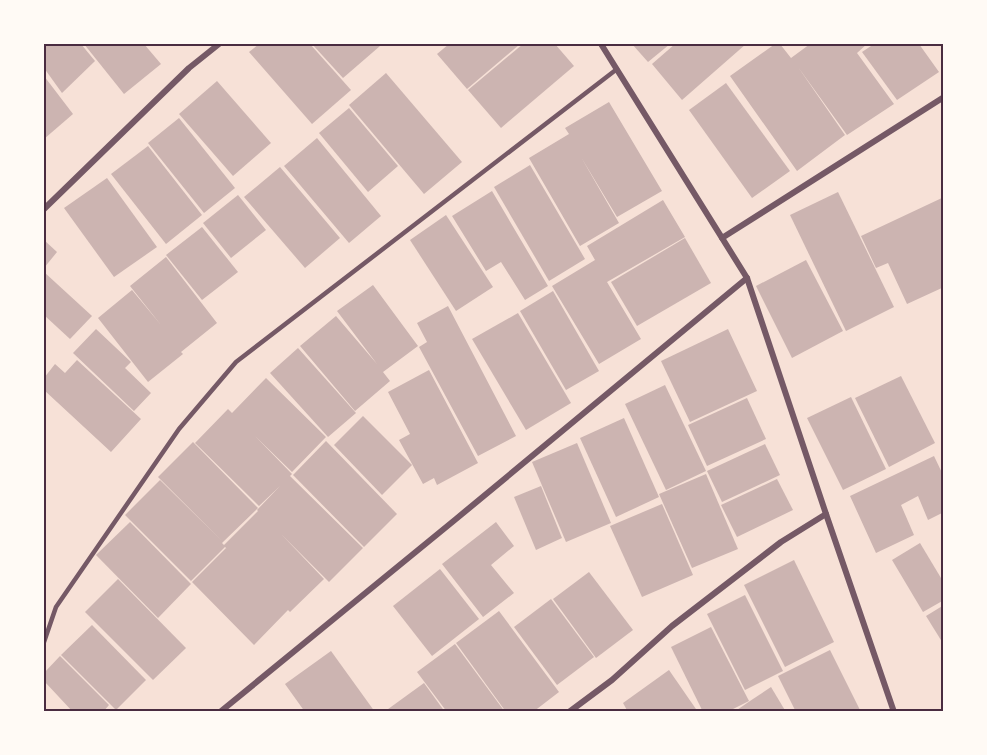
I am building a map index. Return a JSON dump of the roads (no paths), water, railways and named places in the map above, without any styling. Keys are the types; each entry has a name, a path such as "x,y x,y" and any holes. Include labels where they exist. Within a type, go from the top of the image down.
{"street":[{"path":"44,208 189,68 219,44"},
{"path":"602,44 747,278 894,711"},
{"path":"722,238 944,97"},
{"path":"220,711 747,278"},
{"path":"569,711 612,680 672,626 781,542 826,514"}],"lane":[{"path":"44,642 56,607 62,597 179,429 236,362 617,69"}]}
